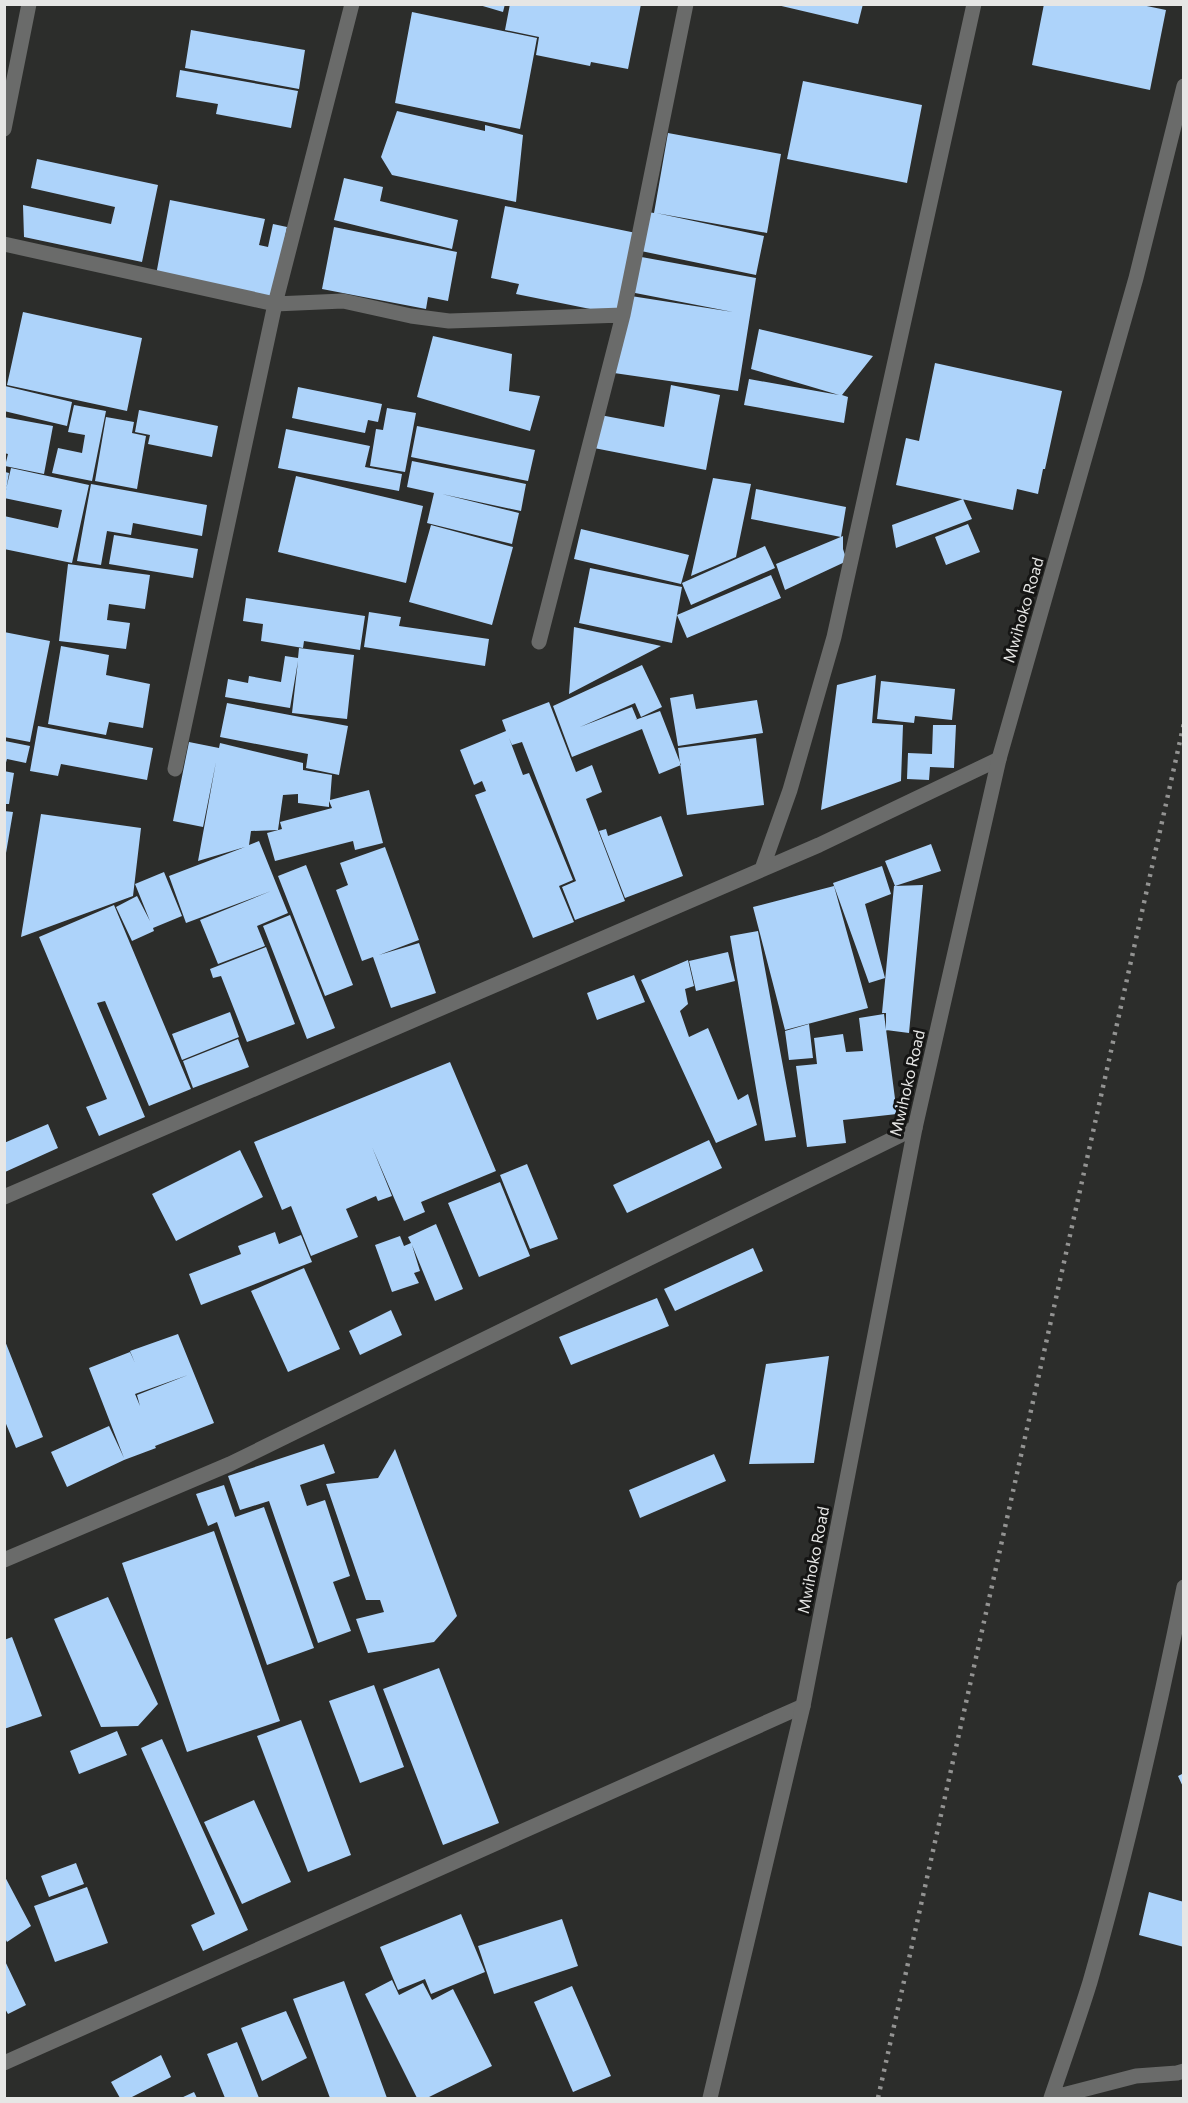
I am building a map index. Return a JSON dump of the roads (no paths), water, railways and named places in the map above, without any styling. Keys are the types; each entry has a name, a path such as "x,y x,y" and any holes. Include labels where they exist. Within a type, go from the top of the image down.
{"street":[{"path":"4,129 29,4"},
{"path":"175,769 275,304 352,4"},
{"path":"539,642 623,315 686,4"},
{"path":"762,869 790,790 834,637 974,4"},
{"name":"Mwihoko Road","path":"710,2098 803,1706 915,1128 999,759 1136,278 1184,86"},
{"path":"4,244 275,304 343,301 411,316 449,321 623,315"},
{"path":"4,1197 819,845 999,759"},
{"path":"4,1560 230,1464 915,1128"},
{"path":"1051,2098 1089,1984 1120,1870 1160,1704 1184,1587"},
{"path":"4,2063 803,1706"},
{"path":"1051,2098 1136,2076 1184,2071"}],"railway":[{"path":"878,2098 1184,723"}]}
